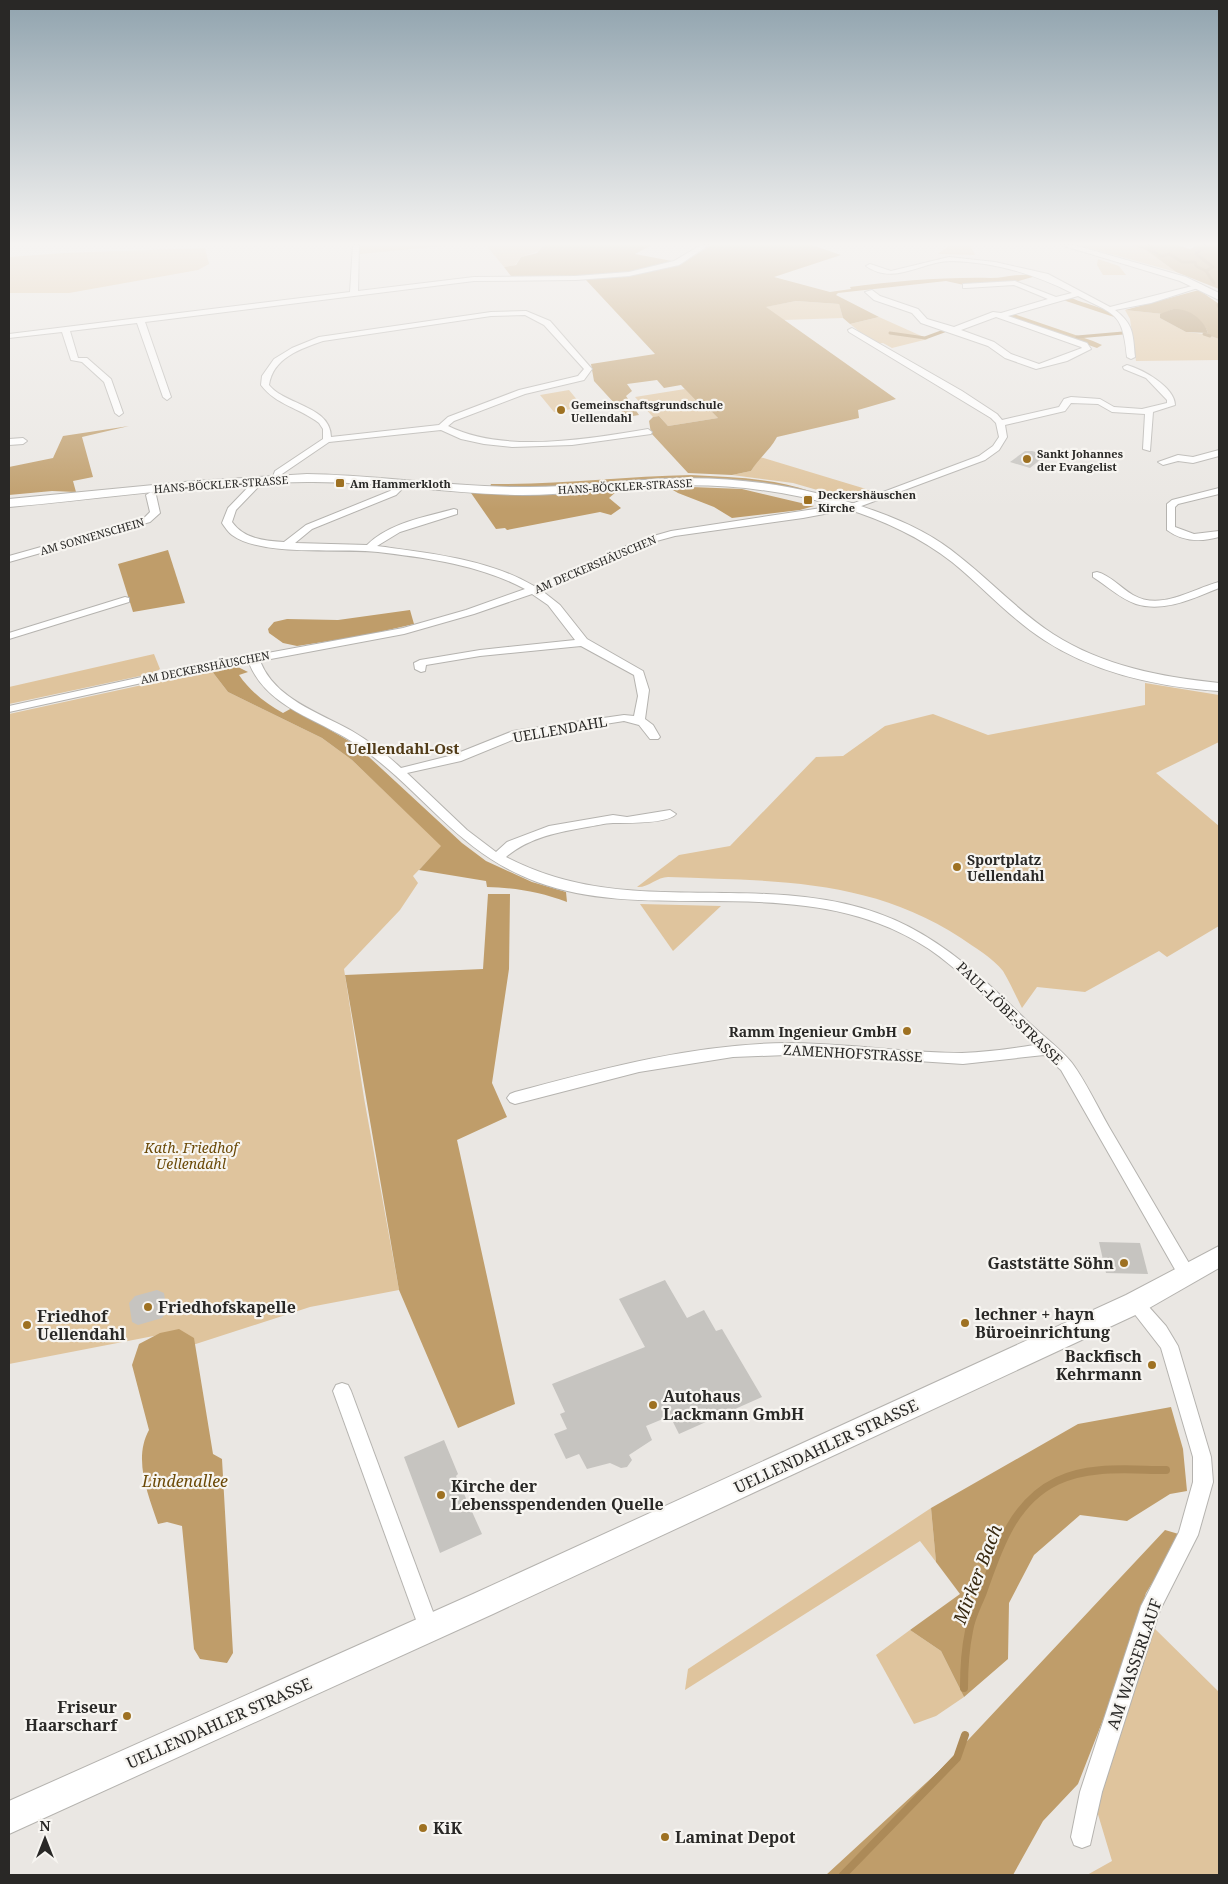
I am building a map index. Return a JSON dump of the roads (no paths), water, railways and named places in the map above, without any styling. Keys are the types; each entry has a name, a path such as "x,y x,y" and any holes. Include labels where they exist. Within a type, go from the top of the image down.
{"main road":[{"name":"UELLENDAHLER STRASSE","path":"9,1818 429,1628 1135,1303 1219,1256"}],"street":[{"path":"9,336 31,333"},
{"path":"67,333 75,360 84,360 108,381 119,413"},
{"path":"145,333 167,397"},
{"path":"327,440 328,430 322,418 277,398 267,389 265,381 268,371 280,359 296,348 322,340 368,333"},
{"path":"278,479 278,473 327,440 442,427 451,419 522,392 581,378 588,369 556,333"},
{"path":"856,333 874,346 886,350 984,408 1000,423 1062,408 1067,401 1076,399 1100,402 1112,409 1149,412 1170,406 1174,402 1149,376 1127,367"},
{"path":"962,333 991,344 1008,356 1039,367 1056,360 1067,360 1088,349 1084,344 1053,333"},
{"path":"1129,333 1131,357"},
{"path":"1147,449 1149,412"},
{"name":"AM DECKERSHÄUSCHEN","path":"9,709 253,658 362,640 404,630 470,612 533,590 646,541 674,533 803,515 850,506 982,458 996,448 1003,437 1000,423"},
{"path":"442,427 451,434 464,438 504,443 587,440 648,432"},
{"path":"9,442 23,441"},
{"path":"1162,462 1178,458 1193,460 1219,453"},
{"name":"HANS-BÖCKLER-STRASSE","path":"9,503 278,479 342,479 523,491 664,482 717,482 792,492 850,506 885,518 940,548 1039,630 1076,652 1132,673 1167,682 1219,687"},
{"path":"259,480 254,488 229,512 228,523 234,532 248,538 287,544 370,548 413,554 476,567 533,590 548,600 584,642 639,673 643,680 644,704 639,719 648,724 654,738"},
{"path":"287,544 309,527 393,494 402,484"},
{"path":"1219,491 1175,502 1170,506 1170,528 1173,531 1191,537 1206,538 1219,534"},
{"name":"AM SONNENSCHEIN","path":"9,559 147,520 155,513 151,494"},
{"path":"370,548 376,540 386,534 454,512"},
{"path":"1097,575 1138,601 1153,604 1167,602 1219,585"},
{"path":"9,636 125,600"},
{"path":"421,669 420,663 480,653 584,642"},
{"path":"253,658 259,677 269,687 291,703 350,734 397,772 478,846 498,858 512,845 549,830 613,819 628,821 670,814"},
{"name":"UELLENDAHL","path":"397,772 457,758 513,735 530,731 624,718 639,719"},
{"name":"PAUL-LÖBE-STRASSE","path":"498,858 528,874 577,889 620,894 776,899 813,903 878,917 907,929 936,946 963,966 1045,1049 1066,1066 1188,1274"},
{"name":"ZAMENHOFSTRASSE","path":"515,1098 595,1076 708,1053 766,1049 835,1049 961,1058 989,1058 1045,1049"},
{"name":"AM WASSERLAUF","path":"1082,1836 1091,1792 1151,1606 1188,1535 1203,1482 1202,1457 1169,1346 1160,1331 1135,1303"},
{"path":"342,1391 369,1460 429,1628"}],"waterway":[{"path":"890,333 925,338 939,333"},
{"path":"1077,337 1123,333"},
{"path":"1204,334 1210,336"},
{"name":"Mirker Bach","path":"964,1688 967,1645 973,1616 1001,1544 1018,1514 1029,1501 1042,1490 1069,1476 1096,1470 1166,1470"},
{"name":"Mirker Bach","path":"843,1875 957,1758 965,1735"}],"place":[{"name":"Gemeinschaftsgrundschule Uellendahl","path":"561,410"},
{"name":"Sankt Johannes der Evangelist","path":"1027,459"},
{"name":"Am Hammerkloth","path":"340,483"},
{"name":"Deckershäuschen Kirche","path":"808,500"},
{"name":"Sportplatz Uellendahl","path":"957,867"},
{"name":"Ramm Ingenieur GmbH","path":"907,1031"},
{"name":"Gaststätte Söhn","path":"1124,1263"},
{"name":"Friedhofskapelle","path":"148,1307"},
{"name":"lechner + hayn Büroeinrichtung","path":"965,1323"},
{"name":"Friedhof Uellendahl","path":"27,1325"},
{"name":"Backfisch Kehrmann","path":"1152,1365"},
{"name":"Autohaus Lackmann GmbH","path":"653,1405"},
{"name":"Kirche der Lebensspendenden Quelle","path":"441,1495"},
{"name":"Friseur Haarscharf","path":"127,1716"},
{"name":"KiK","path":"423,1828"},
{"name":"Laminat Depot","path":"665,1837"}],"district":[{"name":"Uellendahl-Ost","path":"403,748"}],"park label":[{"name":"Kath. Friedhof Uellendahl","path":"191,1156"},
{"name":"Lindenallee","path":"185,1481"}]}
